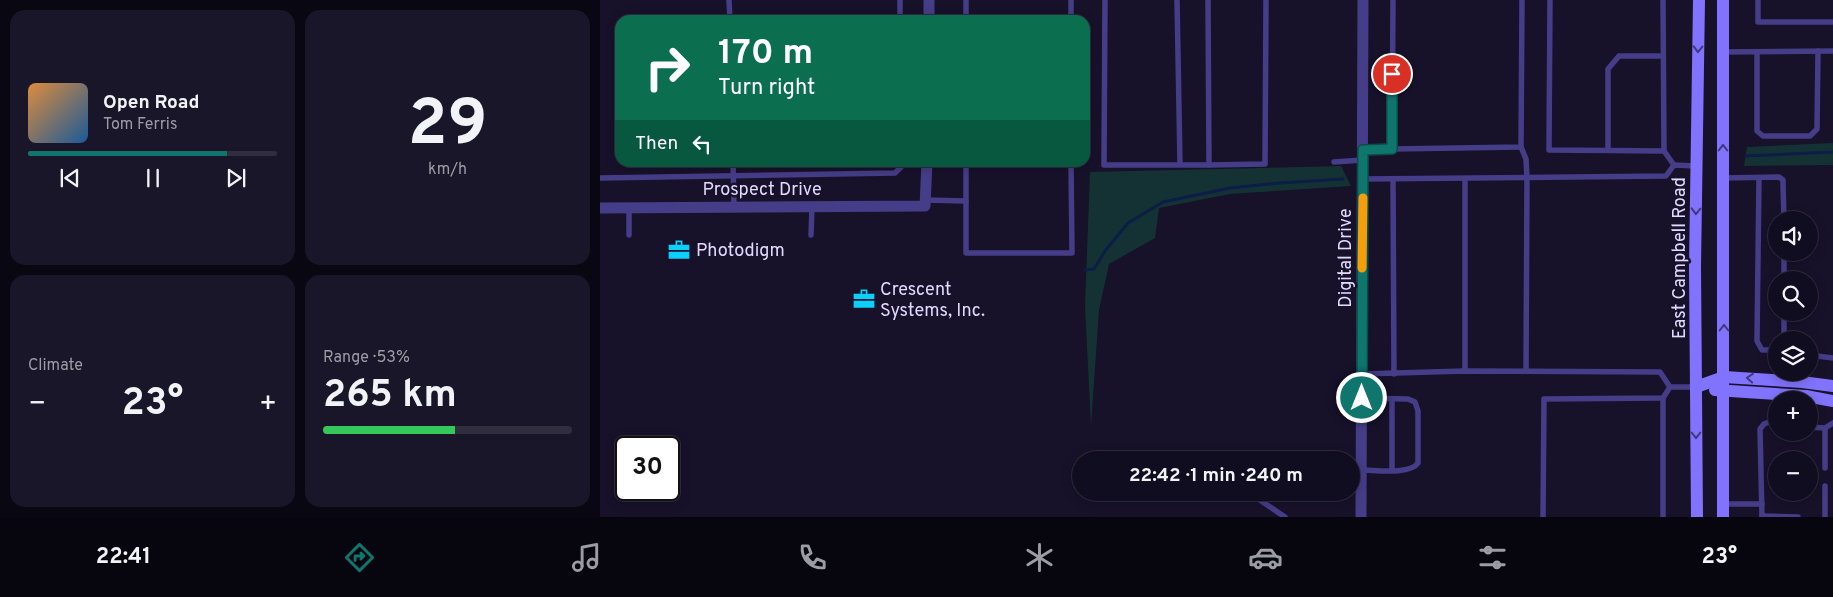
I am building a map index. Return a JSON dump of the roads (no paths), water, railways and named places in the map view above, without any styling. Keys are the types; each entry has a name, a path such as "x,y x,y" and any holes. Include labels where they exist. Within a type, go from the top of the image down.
{"main road":[{"name":"East Campbell Road","path":"1696,517 1696,166 1699,0"},
{"path":"1723,0 1723,510"},
{"path":"1696,387 1724,377 1833,386"},
{"path":"1696,387 1724,392 1806,396 1833,401"}],"street":[{"path":"929,15 930,0"},
{"name":"Digital Drive","path":"1362,517 1363,0"},
{"path":"925,203 927,167"},
{"name":"Prospect Drive","path":"600,208 812,207 925,203"}],"lane":[{"path":"729,0 730,15"},
{"path":"900,0 900,15"},
{"path":"966,0 966,15"},
{"path":"1071,0 1071,15"},
{"path":"1105,0 1104,165 1265,164 1266,0"},
{"path":"1177,0 1180,164"},
{"path":"1208,0 1209,165"},
{"path":"1392,149 1393,0"},
{"path":"1522,0 1521,147 1526,159 1527,178 1526,371"},
{"path":"1550,0 1549,150 1664,151"},
{"path":"1663,0 1664,151 1674,165"},
{"path":"1758,0 1758,22 1833,22"},
{"path":"1757,52 1757,131 1763,136 1810,136 1817,128 1818,51"},
{"path":"1722,52 1833,51"},
{"path":"1608,150 1608,69 1619,56 1663,56"},
{"path":"1334,162 1392,149 1521,147"},
{"path":"1674,165 1696,166"},
{"path":"1363,179 1666,176 1674,165"},
{"path":"734,167 734,207"},
{"path":"600,178 895,173 901,167"},
{"path":"966,167 966,253 1072,253 1071,167"},
{"path":"1723,178 1779,177 1783,180 1784,211"},
{"path":"1465,178 1466,371"},
{"path":"1759,178 1757,341 1762,350 1768,350"},
{"path":"1394,179 1394,374"},
{"path":"925,203 966,200"},
{"path":"811,235 812,207"},
{"path":"629,208 629,235"},
{"path":"1818,356 1833,358"},
{"path":"1362,374 1466,371 1660,372 1670,387"},
{"path":"1670,387 1696,387"},
{"path":"1663,517 1663,398 1670,387"},
{"path":"1362,398 1412,400 1415,402 1418,411 1418,464 1411,469 1362,470"},
{"path":"1392,398 1392,470"},
{"path":"1543,517 1544,399 1663,398"},
{"path":"1768,423 1764,424 1760,429 1762,516 1798,517"},
{"path":"1818,428 1826,428 1833,423"},
{"path":"1825,468 1826,428"},
{"path":"1825,486 1825,517"},
{"path":"1261,501 1285,517"},
{"path":"1723,510 1762,504"}],"waterway":[{"path":"1746,156 1833,152"},
{"path":"1085,270 1094,269 1105,251 1128,223 1163,202 1230,188 1343,179"}],"place":[{"name":"Photodigm","path":"679,250"},
{"name":"Crescent Systems, Inc.","path":"864,299"}]}
